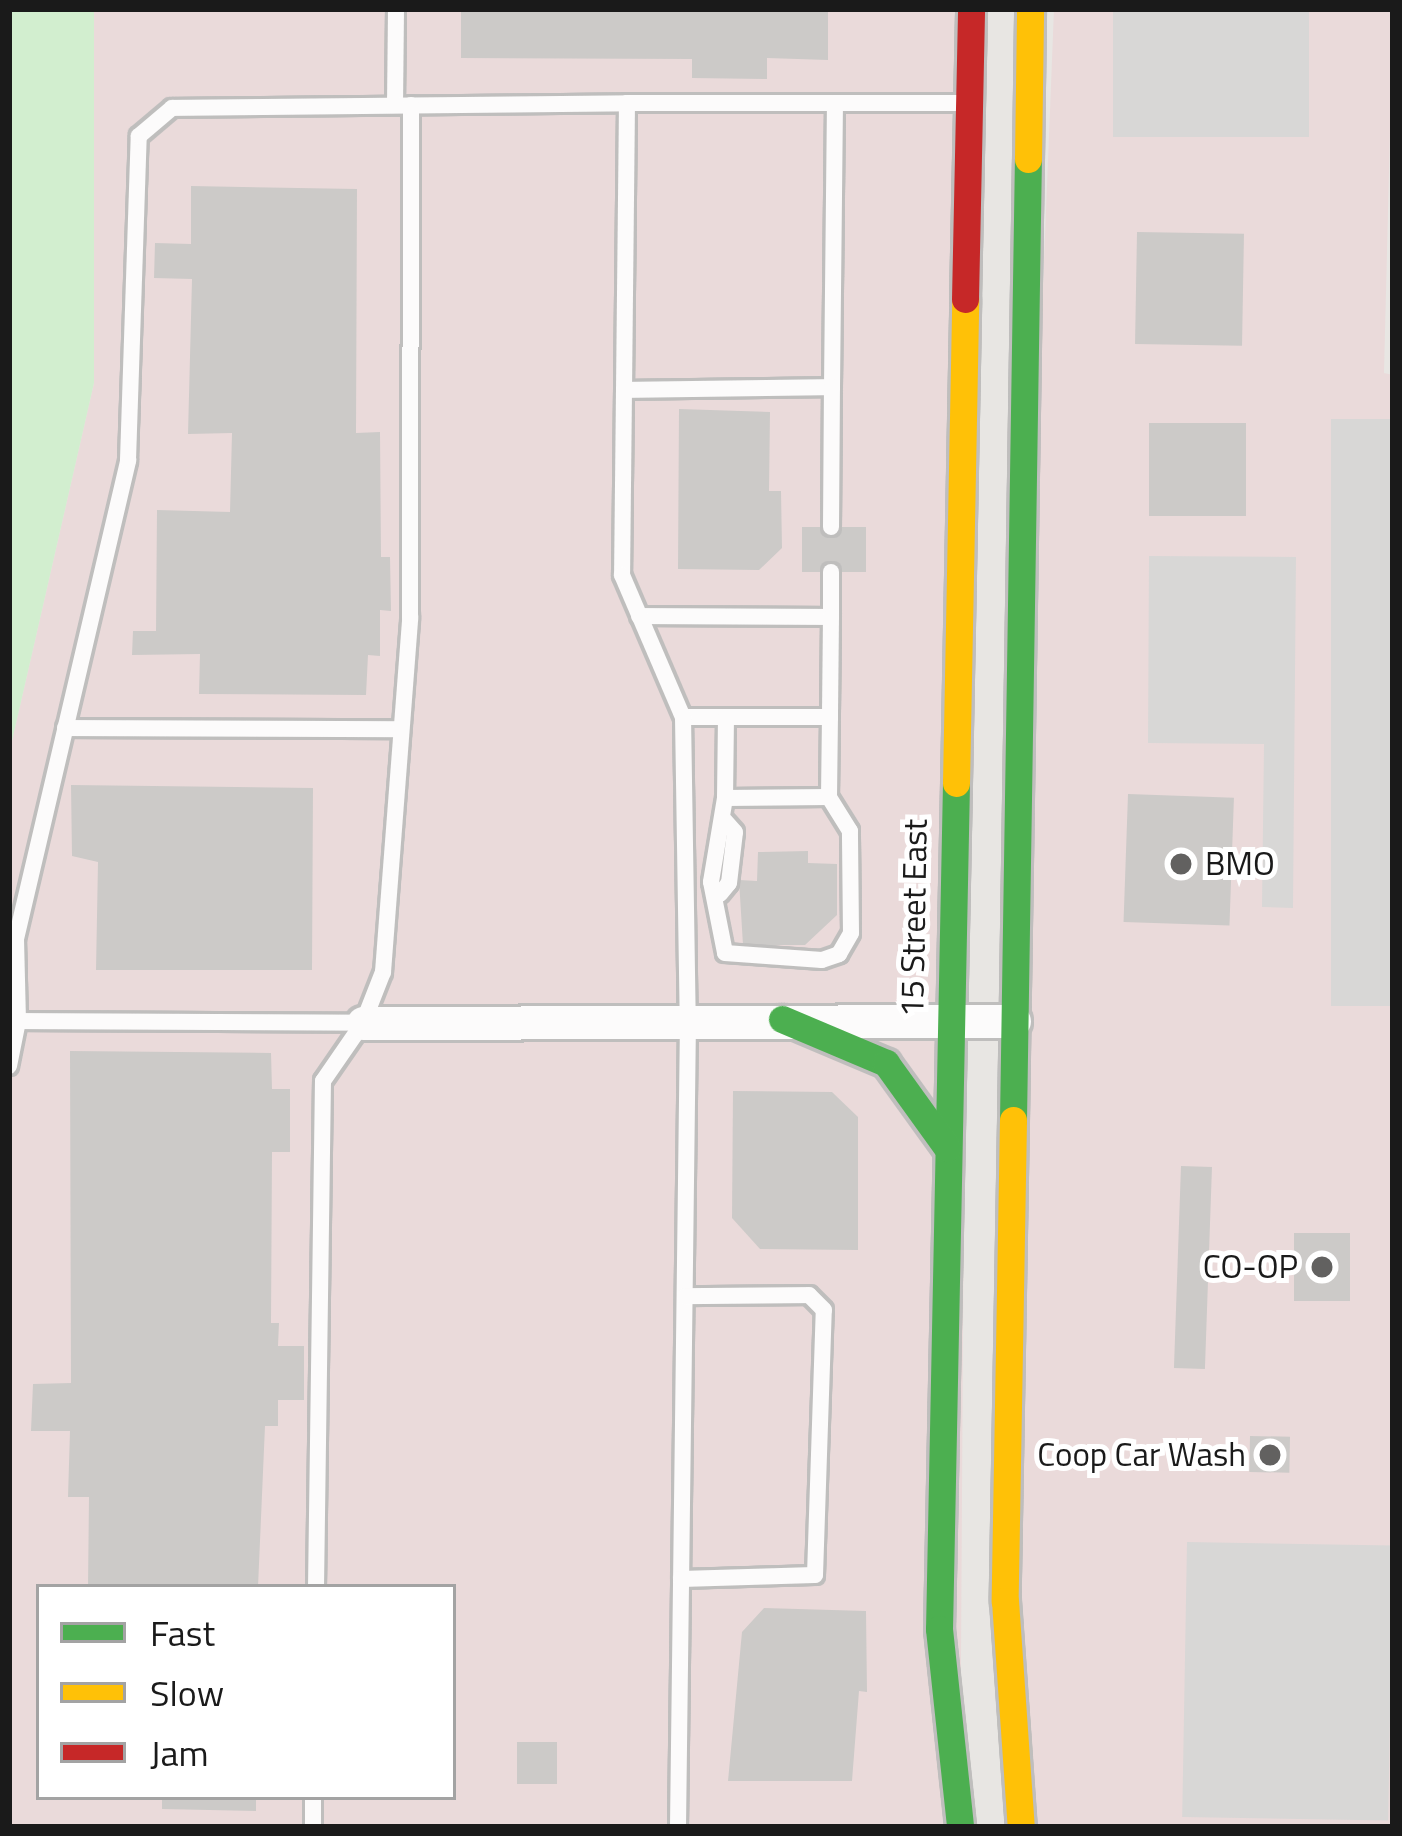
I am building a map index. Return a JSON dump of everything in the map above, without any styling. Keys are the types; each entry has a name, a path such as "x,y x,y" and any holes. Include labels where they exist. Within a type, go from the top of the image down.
{"main road":[{"name":"15 Street East","path":"960,1827 939,1629 971,9"},
{"path":"1022,1827 1005,1601 1030,9"},
{"path":"782,1019 886,1063 946,1148"}],"street":[{"path":"363,1023 1014,1021"}],"lane":[{"path":"316,1584 323,1081 363,1023 383,972 410,618 403,105 396,9"},
{"path":"627,103 622,575 683,717 688,1020 678,1827"},
{"path":"831,527 835,103"},
{"path":"9,1066 18,1021 16,939 128,460 139,136 172,108 969,104"},
{"path":"627,389 832,387"},
{"path":"726,717 725,821 711,882 720,894 721,946 733,959 839,954 851,933 850,831 829,797 831,572"},
{"path":"639,616 831,617"},
{"path":"683,717 830,717"},
{"path":"65,728 401,729"},
{"path":"725,798 829,797"},
{"path":"18,1021 363,1023"},
{"path":"681,1579 815,1575 824,1310 808,1295 685,1295"}],"shaded area":[{"path":"94,9 971,9 960,1827 9,1827 9,754 94,383"},
{"path":"1054,9 1393,9 1384,373 1393,375 1393,1827 1021,1827 1014,1021"},
{"path":"1113,9 1309,9 1309,137 1113,137"},
{"path":"1331,419 1393,419 1393,1006 1331,1006"},
{"path":"1149,556 1296,557 1293,908 1262,907 1264,744 1148,743"},
{"path":"1187,1542 1393,1546 1388,1821 1182,1817"}],"green space":[{"path":"9,9 94,9 94,383 9,754"}],"building":[{"path":"461,9 828,9 828,60 767,58 767,79 692,78 692,59 461,58"},
{"path":"191,186 357,189 356,433 380,432 381,557 390,557 391,611 380,610 380,656 368,655 366,695 199,694 200,654 132,655 133,631 156,631 157,510 230,512 232,433 188,434 192,279 154,278 155,243 191,244"},
{"path":"1137,232 1244,234 1242,346 1135,344"},
{"path":"679,409 770,412 769,491 781,491 782,548 759,570 678,569"},
{"path":"1149,423 1246,423 1246,516 1149,516"},
{"path":"802,527 866,527 866,572 802,572"},
{"path":"71,785 313,788 312,970 96,970 98,862 72,856"},
{"path":"1128,794 1234,798 1229,926 1124,922"},
{"path":"808,851 808,863 837,864 837,915 805,945 743,945 739,880 757,881 758,852"},
{"path":"70,1051 271,1053 272,1089 290,1089 290,1152 272,1152 271,1323 279,1323 278,1346 304,1346 304,1400 278,1400 278,1426 265,1426 258,1584 88,1584 89,1497 68,1497 70,1431 31,1431 33,1384 71,1383"},
{"path":"733,1091 832,1092 858,1117 858,1250 760,1249 732,1218"},
{"path":"1181,1166 1212,1167 1205,1369 1174,1368"},
{"name":"CO-OP","path":"1294,1233 1350,1233 1350,1301 1294,1301"},
{"name":"Coop Car Wash","path":"1250,1436 1290,1437 1289,1473 1249,1472"},
{"path":"764,1608 866,1611 867,1692 859,1691 852,1781 728,1781 742,1632"},
{"path":"517,1742 557,1742 557,1784 517,1784"},
{"path":"162,1800 256,1800 256,1811 162,1809"}],"traffic: fast":[{"path":"1013,1120 1028,159"},
{"path":"956,783 939,1629 960,1827"},
{"path":"782,1019 886,1063 947,1148"}],"traffic: slow":[{"path":"1028,159 1030,9"},
{"path":"956,783 965,299"},
{"path":"1013,1120 1005,1601 1021,1827"}],"traffic: jam":[{"path":"965,299 971,9"}],"place":[{"name":"BMO","path":"1181,864"},
{"name":"CO-OP","path":"1322,1267"},
{"name":"Coop Car Wash","path":"1270,1455"}]}
